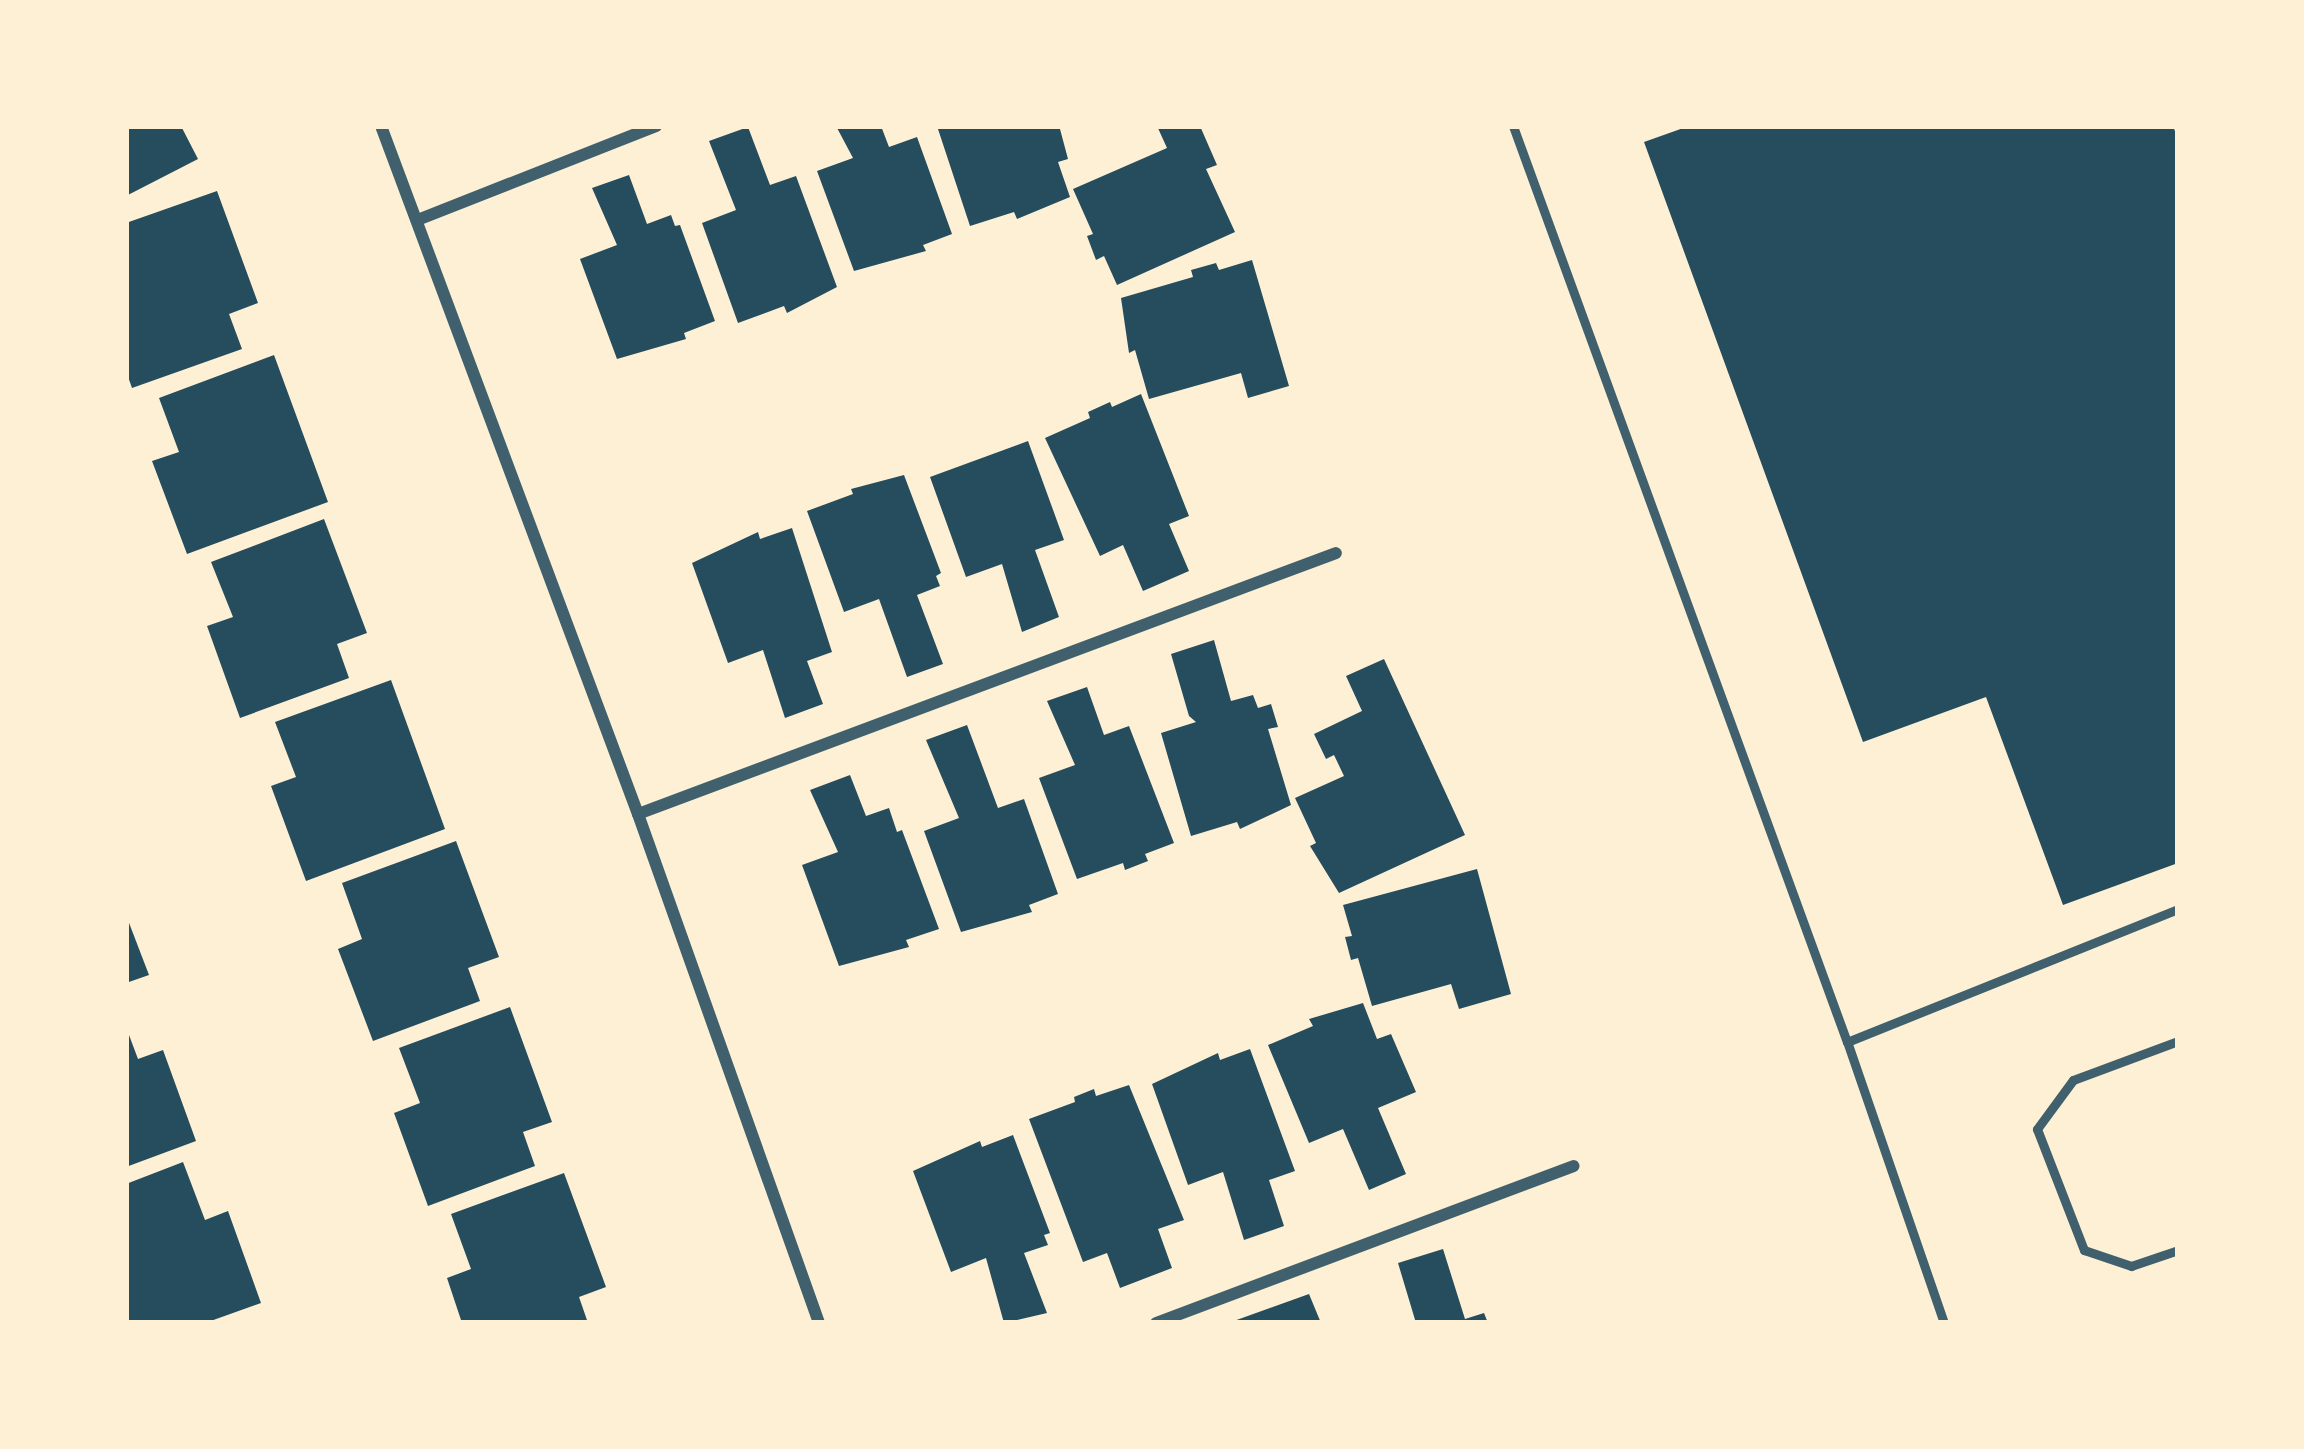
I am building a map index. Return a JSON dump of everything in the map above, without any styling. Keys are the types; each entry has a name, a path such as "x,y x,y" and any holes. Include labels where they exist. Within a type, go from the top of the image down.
{"street":[{"path":"381,126 420,219 638,814 819,1323"},
{"path":"420,219 656,126"},
{"path":"638,814 1336,554"},
{"path":"1156,1323 1573,1166"}],"lane":[{"path":"1513,126 1944,1323"},
{"path":"1846,1042 2178,910"},
{"path":"2178,1041 2073,1080 2037,1129 2084,1250 2131,1266 2178,1250"}],"building":[{"path":"126,126 181,126 198,159 126,196"},
{"path":"836,126 881,126 889,147 917,137 952,234 923,245 926,251 854,271 817,171 853,158"},
{"path":"937,126 1060,129 1068,159 1058,162 1070,197 1017,219 1014,212 970,226"},
{"path":"1157,126 1200,126 1217,165 1206,169 1235,232 1117,285 1104,256 1096,260 1087,236 1093,234 1073,189 1167,148"},
{"path":"1689,126 2173,126 2178,139 2178,863 2063,905 1986,697 1863,742 1644,142"},
{"path":"748,127 770,185 796,176 837,287 787,313 784,306 738,323 702,223 736,210 709,141"},
{"path":"629,175 647,224 671,215 675,226 680,225 715,321 684,333 686,339 617,359 580,259 617,245 592,188"},
{"path":"217,191 258,303 229,314 242,349 132,388 126,371 126,223"},
{"path":"1252,260 1289,386 1248,398 1241,373 1149,399 1135,350 1129,353 1121,298 1193,277 1191,270 1216,263 1219,270"},
{"path":"274,355 328,502 187,554 152,461 179,452 159,398"},
{"path":"1141,394 1189,516 1169,524 1189,571 1143,591 1123,545 1100,556 1045,438 1090,418 1088,412"},
{"path":"1028,441 1064,540 1035,550 1059,617 1022,632 1002,564 966,577 930,477"},
{"path":"904,475 941,573 936,576 940,586 917,595 943,664 907,677 879,599 844,612 807,511 853,494 851,489"},
{"path":"324,519 367,633 337,644 349,678 240,718 207,626 233,617 211,562"},
{"path":"792,528 832,652 807,661 823,704 785,718 763,650 728,663 692,563 758,532 760,539"},
{"path":"1214,640 1231,701 1253,695 1258,708 1271,704 1278,727 1268,729 1291,805 1240,829 1237,822 1191,836 1161,733 1196,722 1189,716 1171,654"},
{"path":"1384,659 1465,835 1339,893 1310,846 1316,843 1295,798 1344,776 1334,755 1326,759 1314,734 1362,711 1346,676"},
{"path":"391,680 445,829 306,881 271,786 296,777 275,722"},
{"path":"1087,687 1104,735 1129,726 1174,843 1145,854 1148,861 1125,870 1123,863 1077,879 1039,778 1075,765 1047,701"},
{"path":"967,725 998,808 1024,799 1058,894 1029,905 1032,912 961,932 924,831 959,818 926,740"},
{"path":"850,775 866,816 889,808 897,832 902,830 939,929 906,940 909,947 839,966 802,865 838,852 810,790"},
{"path":"456,841 499,957 468,968 480,1001 373,1041 338,949 362,939 342,883"},
{"path":"1477,869 1511,994 1459,1009 1451,984 1372,1006 1358,958 1351,960 1345,937 1352,936 1343,905"},
{"path":"126,915 149,975 126,983"},
{"path":"1363,1003 1377,1039 1391,1034 1416,1092 1378,1108 1406,1174 1369,1190 1343,1129 1309,1143 1268,1045 1313,1026 1309,1019"},
{"path":"510,1007 552,1122 523,1132 535,1166 428,1206 394,1113 420,1103 399,1048"},
{"path":"126,1027 138,1059 163,1050 196,1141 126,1167"},
{"path":"1250,1049 1295,1171 1269,1180 1284,1226 1244,1240 1223,1172 1188,1185 1152,1084 1218,1053 1220,1060"},
{"path":"1129,1085 1184,1220 1158,1229 1172,1268 1120,1288 1107,1253 1083,1262 1029,1119 1075,1102 1074,1097 1094,1089 1096,1096"},
{"path":"1013,1135 1050,1233 1044,1235 1048,1245 1024,1253 1047,1313 1004,1323 986,1258 951,1272 913,1171 980,1141 982,1147"},
{"path":"183,1162 205,1220 228,1211 261,1303 205,1323 126,1323 126,1184"},
{"path":"564,1173 606,1287 579,1297 588,1323 462,1323 447,1278 471,1269 451,1214"},
{"path":"1443,1249 1465,1319 1484,1313 1488,1323 1416,1323 1398,1263"},
{"path":"1309,1294 1321,1323 1231,1323 1231,1322"}]}
